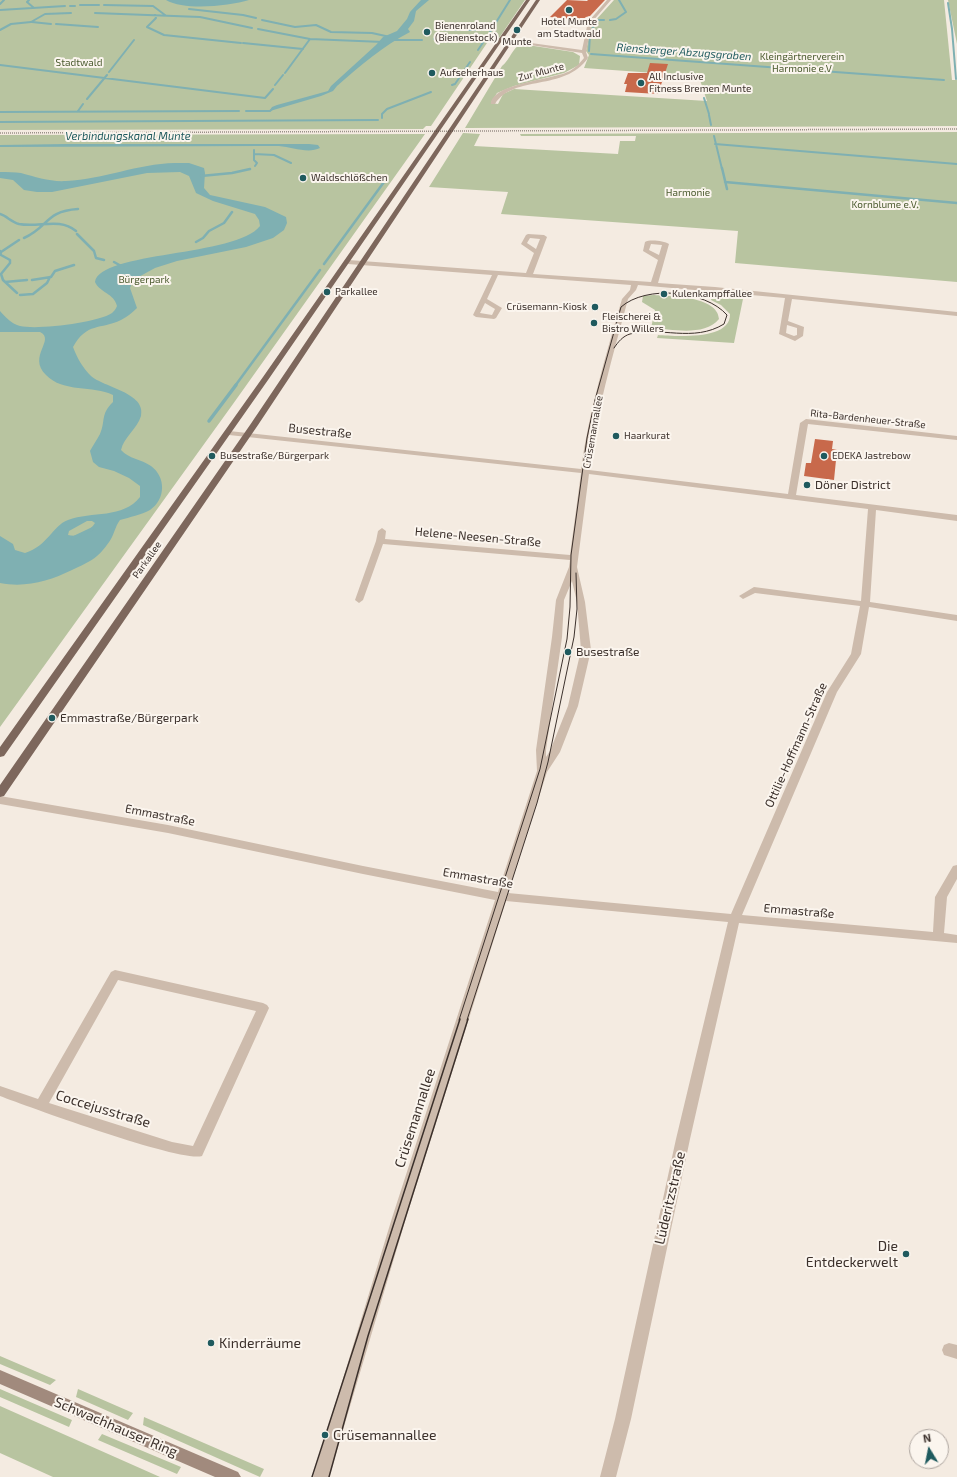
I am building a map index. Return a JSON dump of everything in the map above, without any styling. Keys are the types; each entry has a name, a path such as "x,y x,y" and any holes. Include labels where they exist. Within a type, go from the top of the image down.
{"main road":[{"name":"Parkallee","path":"0,754 229,433 528,0"},
{"name":"Parkallee","path":"0,793 247,435 538,0"},
{"name":"Schwachhauser Ring","path":"0,1377 233,1477"}],"street":[{"name":"Zur Munte","path":"493,103 499,94 516,87 572,73 584,63 586,58 584,52 590,22 609,0"},
{"name":"Zur Munte","path":"511,41 584,52"},
{"path":"529,275 537,252"},
{"path":"654,285 661,259"},
{"path":"348,262 529,275 623,291 635,283 715,289 957,314"},
{"path":"484,300 496,273"},
{"name":"Crüsemannallee","path":"542,771 541,750 556,643 560,600 573,563 589,440 623,291 632,290 635,283"},
{"path":"785,322 789,297"},
{"name":"Rita-Bardenheuer-Straße","path":"792,497 804,422 809,421 957,438"},
{"name":"Busestraße","path":"229,433 585,471 957,518"},
{"name":"Ottilie-Hoffmann-Straße","path":"735,918 832,692 856,654 865,604 872,508"},
{"path":"359,600 380,541 382,531"},
{"name":"Helene-Neesen-Straße","path":"380,541 573,563"},
{"name":"Crüsemannallee","path":"321,1477 397,1226 542,771 555,752 573,706 586,650 581,602 573,563"},
{"path":"743,596 754,590 865,604 957,618"},
{"name":"Emmastraße","path":"0,800 168,829 363,870 503,897 957,939"},
{"path":"938,937 941,897 957,869"},
{"name":"Lüderitzstraße","path":"608,1477 623,1418 683,1139 735,918"},
{"name":"Coccejusstraße","path":"0,1091 41,1106 172,1148 197,1152 263,1008 114,975 41,1106"}],"green space":[{"name":"Stadtwald","path":"0,0 525,0 497,41 489,40 431,126 426,126 423,129 0,130"},
{"name":"Kleingärtnerverein Harmonie e.V","path":"614,0 944,0 952,80 957,80 957,126 465,128 502,66 515,48 521,44 573,52 580,56 579,65 564,73 514,86 497,93 491,103 498,104 503,94 514,89 707,101 699,77 697,76 584,68 589,55 586,51 592,21 595,21"},
{"path":"948,0 957,0 957,44"},
{"path":"957,132 957,282 735,263 738,231 501,214 508,192 429,187 463,133 480,134 474,146 618,154 620,141 635,141 636,136 521,136 520,134"},
{"name":"Bürgerpark","path":"425,134 233,404 0,727 0,135"},
{"path":"653,295 681,297 702,302 711,306 717,311 719,319 713,325 696,330 687,331 651,328 655,310 642,302 643,296"},
{"path":"712,297 743,299 734,343 657,338 658,335 700,335 712,333 721,329 728,323 730,314 721,305 711,300"},
{"path":"0,1356 56,1380 50,1385 0,1364"},
{"path":"0,1389 72,1420 69,1427 0,1397"},
{"path":"78,1389 133,1413 128,1420 76,1397"},
{"path":"0,1406 160,1477 53,1477 0,1453"},
{"path":"144,1417 264,1469 260,1477 143,1425"},
{"path":"102,1434 181,1467 177,1474 98,1440"}],"water":[{"path":"166,0 249,0 219,6 195,6 174,3"},
{"path":"421,0 429,0 416,11 414,21 408,29 410,32 372,57 354,71 333,91 270,111 272,107 277,105 328,91 331,86 383,37 397,31 407,19 410,12"},
{"path":"309,144 318,145 320,148 315,150 300,150 279,146 0,147 0,145"},
{"path":"189,163 204,168 204,188 210,195 265,207 286,217 287,223 284,230 273,238 246,247 177,261 155,268 133,280 130,288 137,308 121,320 89,330 78,339 73,347 80,363 88,373 97,380 131,396 141,408 141,416 139,421 125,441 121,450 124,453 151,466 156,471 161,482 161,494 159,500 150,510 139,515 120,520 112,537 105,547 97,556 88,562 46,580 19,585 0,583 0,536 13,544 15,550 25,553 39,546 58,527 68,520 77,517 116,512 125,509 140,497 140,486 129,478 114,471 99,467 93,462 90,451 100,434 106,411 113,402 113,395 96,390 69,387 53,381 41,368 39,361 45,339 44,335 40,332 0,332 0,311 14,324 28,327 67,325 104,317 112,313 117,306 113,298 100,289 95,282 103,272 120,265 143,259 225,243 246,236 260,226 259,220 255,214 213,201 196,193 189,176 180,172 147,173 52,192 37,192 24,190 13,180 0,178 0,172 19,173 49,180 66,181 80,180 161,164","holes":["87,521 92,521 95,523 83,534 76,536 68,535 69,531"]}],"building":[{"name":"Hotel Munte am Stadtwald","path":"567,0 605,0 590,16 582,20 550,17"},
{"name":"All Inclusive Fitness Bremen Munte","path":"650,63 668,64 658,94 625,92 627,84 624,84 628,73 647,73"},
{"name":"EDEKA Jastrebow","path":"815,439 833,441 832,449 837,450 834,480 804,476 806,463 811,463"}],"waterway":[{"path":"0,4 4,0"},
{"path":"29,0 27,2 34,8"},
{"path":"490,32 510,0"},
{"name":"Riensberger Abzugsgraben","path":"610,20 616,19 626,12 619,0"},
{"path":"948,3 952,29 956,79"},
{"path":"80,5 99,5"},
{"path":"104,5 153,6 165,15"},
{"path":"34,8 65,6"},
{"path":"70,6 75,6"},
{"path":"0,10 34,8"},
{"path":"189,9 243,15 256,18"},
{"path":"0,30 11,24 31,22 45,14 71,13"},
{"path":"95,13 155,15"},
{"path":"155,15 200,17 252,28"},
{"path":"155,15 156,18 147,27 164,35 241,43"},
{"path":"262,20 295,27 316,25 331,32 372,33 390,37"},
{"name":"Riensberger Abzugsgraben","path":"596,20 604,20"},
{"path":"32,22 51,24"},
{"name":"Riensberger Abzugsgraben","path":"589,51 590,35 595,23"},
{"path":"56,24 98,27"},
{"path":"258,29 310,39"},
{"path":"445,30 491,30"},
{"path":"484,41 488,35"},
{"path":"303,49 310,39"},
{"path":"310,39 383,42"},
{"path":"434,39 484,41"},
{"path":"109,72 134,40"},
{"path":"393,40 422,40"},
{"path":"478,50 484,41"},
{"path":"243,43 303,49"},
{"path":"285,73 303,49"},
{"name":"Riensberger Abzugsgraben","path":"591,54 944,80"},
{"path":"452,85 455,84 470,62"},
{"path":"0,65 104,78"},
{"path":"275,85 283,75"},
{"path":"87,99 104,78"},
{"path":"104,78 265,98 273,89"},
{"path":"382,118 382,114 387,109 431,92"},
{"path":"704,98 709,114"},
{"path":"78,111 83,104"},
{"path":"246,111 270,111 273,108"},
{"path":"0,112 239,111"},
{"path":"709,115 711,125"},
{"path":"0,122 378,120"},
{"path":"714,136 716,144"},
{"path":"716,144 957,164"},
{"path":"716,144 722,169"},
{"path":"254,154 274,155 291,163"},
{"path":"254,154 254,160 257,163 255,166"},
{"path":"722,168 725,182"},
{"path":"201,176 232,173 250,169"},
{"path":"324,264 384,182"},
{"path":"725,182 957,203"},
{"path":"725,182 727,189"},
{"path":"43,224 59,213 67,210 78,209"},
{"path":"196,242 203,238 209,231 224,223 232,212"},
{"path":"0,214 19,224 43,224"},
{"path":"24,238 32,234 43,224"},
{"path":"43,224 63,225 76,231"},
{"path":"77,234 94,251 96,258 104,260"},
{"path":"1,252 19,240"},
{"path":"0,251 1,255 10,260 10,263 1,274 5,282"},
{"path":"114,262 123,267"},
{"path":"50,277 55,271 74,265"},
{"path":"235,386 320,270"},
{"path":"20,295 33,294 47,283 50,277"},
{"path":"32,280 50,277"},
{"path":"5,282 27,280"},
{"path":"5,282 17,293"},
{"path":"209,421 236,385"},
{"path":"73,538 92,529"}],"tram line":[{"path":"459,1020 540,769 567,639 570,607 571,555 587,438 595,400 621,307 632,300 645,295 675,293 705,300 727,315 724,324 712,330 689,333 641,332 630,334 625,336 614,348"},
{"path":"467,1020 537,803 548,762 574,637 577,609 576,573"},
{"path":"312,1477 460,1019"},
{"path":"329,1477 368,1336 468,1019"}],"railway":[{"path":"0,133 957,129"}],"place":[{"name":"Hotel Munte am Stadtwald","path":"569,10"},
{"name":"Munte","path":"517,30"},
{"name":"Bienenroland (Bienenstock)","path":"427,32"},
{"name":"Aufseherhaus","path":"432,73"},
{"name":"All Inclusive Fitness Bremen Munte","path":"641,83"},
{"name":"Waldschlößchen","path":"303,178"},
{"name":"Parkallee","path":"327,292"},
{"name":"Kulenkampffallee","path":"664,294"},
{"name":"Crüsemann-Kiosk","path":"595,307"},
{"name":"Fleischerei & Bistro Willers","path":"594,323"},
{"name":"Haarkurat","path":"616,436"},
{"name":"Busestraße/Bürgerpark","path":"212,456"},
{"name":"EDEKA Jastrebow","path":"824,456"},
{"name":"Döner District","path":"807,485"},
{"name":"Busestraße","path":"568,652"},
{"name":"Emmastraße/Bürgerpark","path":"52,718"},
{"name":"Die Entdeckerwelt","path":"906,1254"},
{"name":"Kinderräume","path":"211,1343"},
{"name":"Crüsemannallee","path":"325,1435"}],"water label":[{"name":"Verbindungskanal Munte","path":"128,136"}],"park label":[{"name":"Harmonie","path":"688,193"},
{"name":"Kornblume e.V.","path":"885,205"}]}
